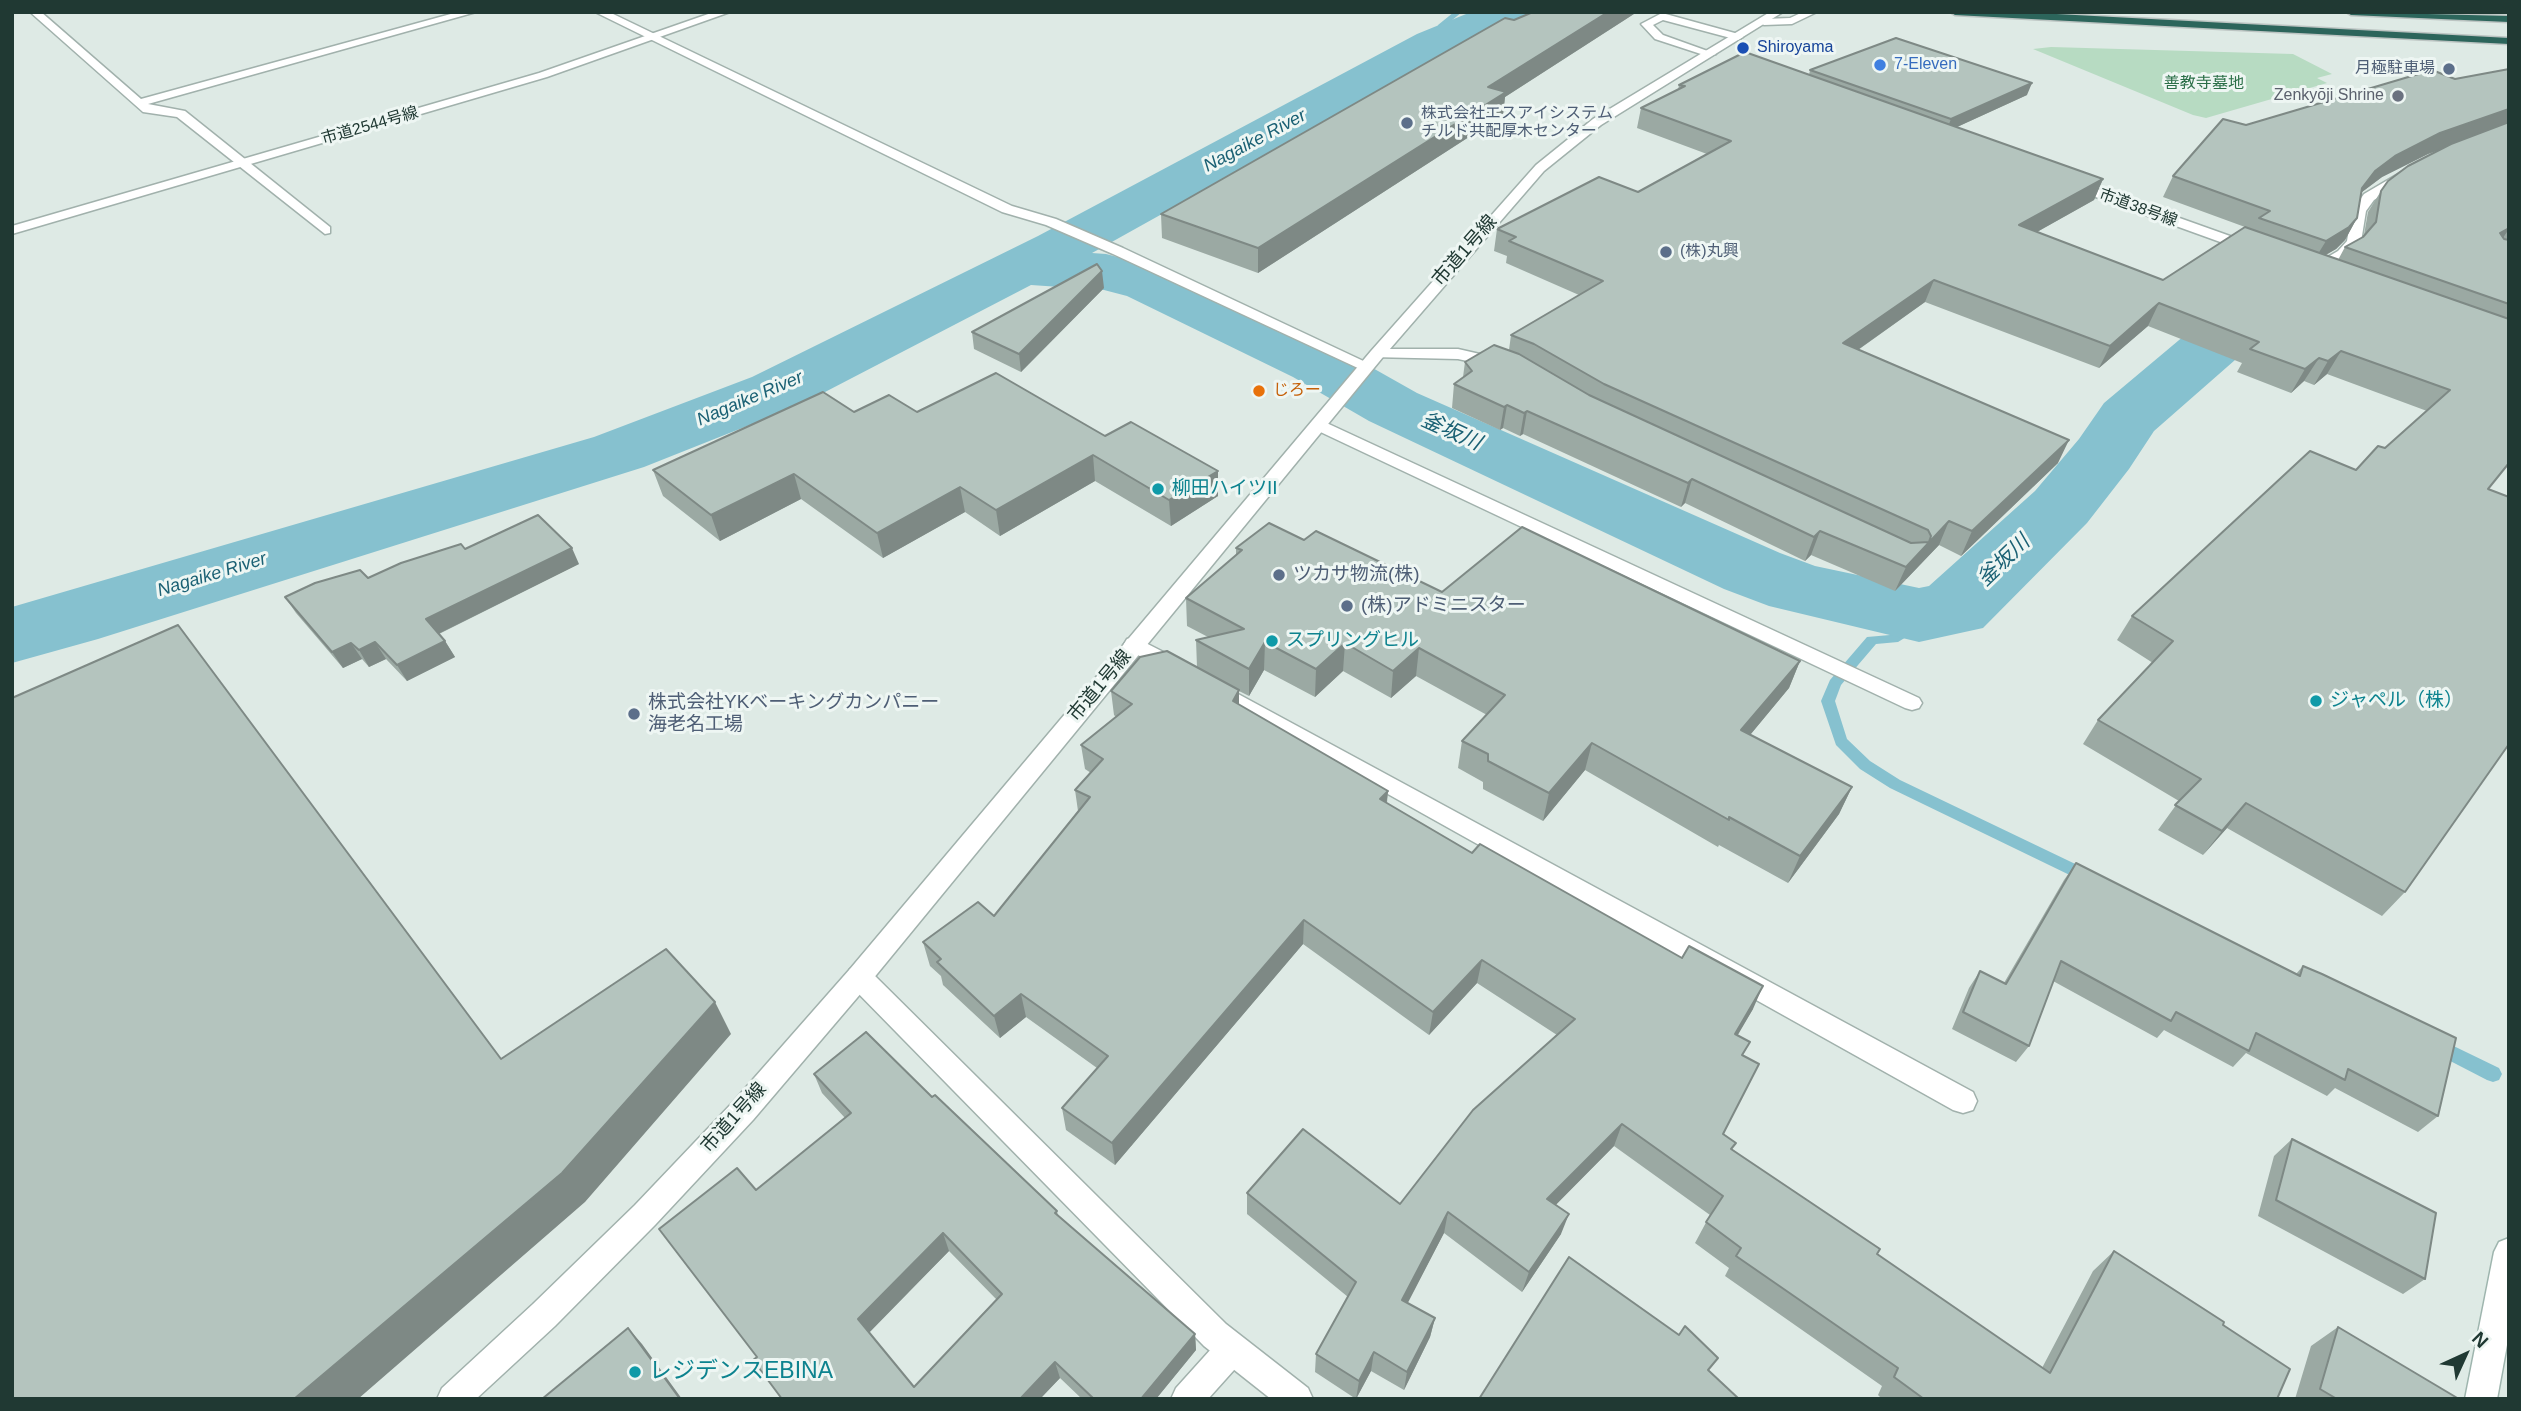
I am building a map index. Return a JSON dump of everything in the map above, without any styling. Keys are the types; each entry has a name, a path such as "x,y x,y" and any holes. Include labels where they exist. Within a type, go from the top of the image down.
{"highway":[{"path":"1955,12 2509,41"},
{"path":"2351,12 2509,19"}],"street":[{"path":"35,12 139,103 147,109 181,114 325,230"},
{"path":"139,103 471,12"},
{"path":"600,12 1007,209 1058,225 1112,248 1367,365 1458,354 1496,361 1514,369"},
{"name":"市道2544号線","path":"12,230 532,79 654,39 725,12"},
{"name":"市道1号線","path":"453,1399 544,1315 645,1215 743,1111 859,977 1367,365 1540,168 1597,122 1778,12"},
{"path":"1764,22 1792,21 1809,15"},
{"path":"1731,60 1658,37 1646,24 1662,16 1738,37"},
{"path":"2328,275 2307,269 2343,254 2354,242 2359,211 2369,197 2389,182 2422,165"},
{"name":"市道38号線","path":"2063,180 2263,253"},
{"path":"1318,424 1912,703"},
{"path":"1135,645 1963,1101"},
{"path":"859,977 1232,1349 1297,1399"},
{"path":"2481,1399 2509,1252"},
{"path":"1187,1399 1232,1349"}],"green space":[{"name":"善教寺墓地","path":"2051,47 2293,54 2332,74 2317,78 2327,83 2206,118 2033,49"}],"building":[{"path":"1533,12 1608,12 1488,87 1506,92 1258,248 1161,214 1505,18 1514,20"},
{"path":"1896,38 2032,83 1951,119 1810,70"},
{"path":"1745,52 2103,179 2019,225 2163,280 2245,227 2509,319 2509,463 2488,489 2509,497 2509,744 2405,892 2246,803 2222,831 2175,805 2201,779 2098,720 2173,641 2132,616 2310,451 2356,470 2378,446 2385,448 2450,390 2341,351 2328,361 2319,358 2305,369 2250,349 2259,342 2159,303 2110,346 1934,280 1843,343 2069,440 1972,531 1949,521 1906,567 1820,531 1814,537 1692,479 1688,483 1527,411 1524,413 1507,405 1504,407 1454,384 1472,371 1465,362 1494,345 1519,354 1589,395 1911,543 1929,542 1931,536 1928,530 1604,384 1534,344 1511,335 1603,281 1509,241 1516,237 1497,229 1599,177 1638,192 1731,141 1641,108 1685,86 1679,85"},
{"path":"2509,69 2509,109 2440,133 2395,156 2375,171 2362,188 2357,218 2349,227 2326,241 2259,218 2270,211 2173,176 2223,119 2246,125 2432,70 2455,79"},
{"path":"2509,122 2509,228 2500,233 2504,239 2509,240 2509,304 2345,247 2363,237 2376,222 2381,191 2388,181 2408,166 2451,144"},
{"path":"1097,264 1102,271 1019,354 972,332"},
{"path":"996,373 1105,436 1131,422 1218,471 1169,500 1093,455 996,510 960,487 877,533 794,474 711,515 653,470 823,392 854,412 889,395 917,412"},
{"path":"538,515 572,548 426,619 445,641 397,665 375,642 359,650 351,643 332,652 285,597 315,583 360,570 368,578 401,563 461,544 465,549"},
{"path":"1269,523 1304,540 1316,531 1442,592 1522,527 1800,661 1741,730 1852,787 1800,856 1729,817 1729,820 1592,743 1549,793 1488,761 1488,754 1462,741 1505,695 1419,648 1393,671 1345,643 1316,669 1265,642 1249,669 1196,640 1244,629 1186,598 1242,550 1236,548"},
{"path":"178,625 501,1059 666,949 715,1002 562,1173 294,1399 12,1399 12,698"},
{"path":"1167,651 1239,690 1233,701 1388,791 1380,799 1472,853 1480,844 1682,958 1689,946 1763,986 1735,1034 1750,1042 1742,1055 1759,1064 1723,1134 1736,1143 1731,1149 1880,1249 1877,1254 2050,1373 2114,1251 2224,1322 2223,1325 2290,1369 2277,1399 1924,1399 1894,1377 1898,1368 1736,1256 1741,1248 1706,1222 1723,1196 1622,1124 1547,1199 1569,1214 1529,1272 1448,1212 1402,1300 1435,1318 1407,1372 1374,1352 1359,1381 1316,1354 1356,1282 1247,1193 1303,1129 1400,1204 1473,1110 1575,1019 1482,960 1433,1012 1304,920 1112,1143 1062,1108 1108,1056 1021,994 994,1016 937,962 941,959 923,942 978,902 994,916 1090,797 1075,790 1103,759 1081,745 1132,704 1111,691 1140,657"},
{"path":"2076,863 2300,976 2303,966 2456,1038 2438,1116 2348,1069 2345,1080 2256,1033 2249,1051 2176,1012 2171,1021 2061,961 2029,1046 1963,1012 1980,971 2006,984"},
{"path":"866,1032 932,1097 935,1095 1057,1211 1055,1213 1195,1334 1141,1399 1094,1399 1055,1362 1020,1399 782,1399 753,1360 757,1357 659,1229 737,1168 756,1190 851,1113 814,1074","holes":["943,1233 1002,1294 914,1387 858,1319"]},
{"path":"2292,1139 2436,1213 2425,1279 2276,1200"},
{"path":"1569,1257 1679,1335 1685,1326 1718,1358 1708,1370 1739,1399 1479,1399"},
{"path":"2338,1327 2459,1399 2337,1399 2320,1389"},
{"path":"628,1328 680,1399 542,1399"}],"waterway":[{"path":"1438,42 1442,25 1459,12"},
{"name":"Nagaike River","path":"12,635 619,452 776,391 1059,248 1433,44 1509,12"},
{"name":"釜坂川","path":"1022,267 1106,272 1148,283 1316,363 1393,407 1752,571 1797,588 1919,615 1954,609 2061,507 2104,454 2128,418 2220,339 2248,322 2315,295"},
{"path":"1919,615 1911,628 1893,639 1872,640 1835,683 1828,701 1841,741 1865,765 1895,784 2086,876"},
{"path":"2435,1045 2493,1074"}],"place":[{"name":"Shiroyama","path":"1743,48"},
{"name":"7-Eleven","path":"1880,65"},
{"name":"月極駐車場","path":"2449,69"},
{"name":"Zenkyōji Shrine","path":"2398,96"},
{"name":"株式会社エスアイシステム チルド共配厚木センター","path":"1407,123"},
{"name":"(株)丸興","path":"1666,252"},
{"name":"じろー","path":"1259,391"},
{"name":"柳田ハイツII","path":"1158,489"},
{"name":"ツカサ物流(株)","path":"1279,575"},
{"name":"(株)アドミニスター","path":"1347,606"},
{"name":"スプリングヒル","path":"1272,641"},
{"name":"ジャペル（株）","path":"2316,701"},
{"name":"株式会社YKベーキングカンパニー 海老名工場","path":"634,714"},
{"name":"レジデンスEBINA","path":"635,1372"}]}
